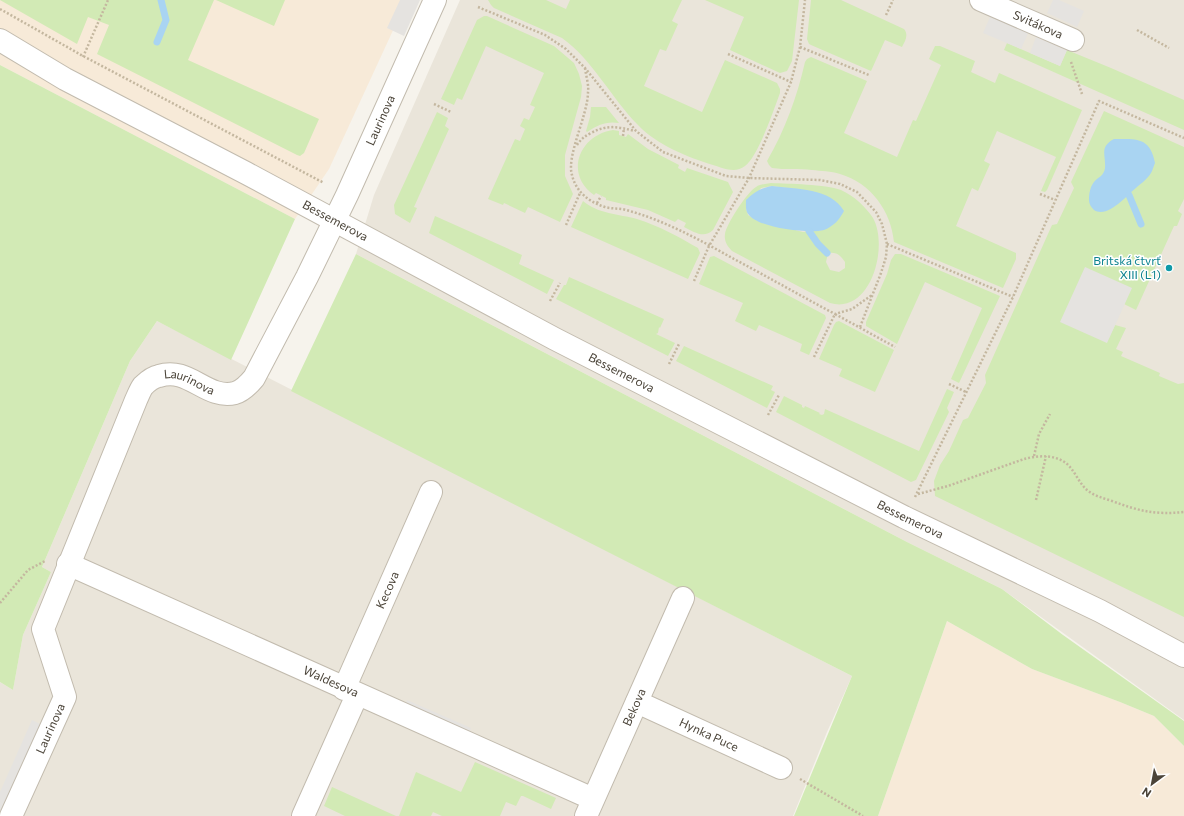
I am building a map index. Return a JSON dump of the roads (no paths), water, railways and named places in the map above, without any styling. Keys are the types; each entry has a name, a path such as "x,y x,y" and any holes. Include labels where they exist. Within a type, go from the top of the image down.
{"street":[{"name":"Laurinova","path":"11,816 65,697 42,629 131,412 144,386 154,377 167,373 180,374 215,392 224,394 236,392 246,386 254,378 335,221 435,0"},
{"name":"Svitákova","path":"981,0 1073,40"},
{"name":"Bessemerova","path":"0,40 65,79 556,339 911,521 1100,611 1184,656"},
{"name":"Bessemerova","path":"0,54 65,79"},
{"name":"Kecova","path":"303,816 431,492"},
{"name":"Waldesova","path":"68,564 351,692 589,808"},
{"name":"Bekova","path":"589,808 683,598"},
{"name":"Hynka Puce","path":"637,702 781,768"}],"water":[{"path":"1114,139 1141,141 1150,148 1155,163 1147,178 1123,200 1111,209 1099,212 1094,210 1090,205 1089,201 1091,188 1104,171 1104,152 1106,145"},
{"path":"772,186 802,189 822,194 838,203 844,211 831,227 817,231 773,227 754,220 747,212 746,200 758,191"}],"waterway":[{"path":"157,42 166,20 161,0"},
{"path":"1129,195 1141,224"},
{"path":"809,231 818,244 827,253"}],"place":[{"name":"Britská čtvrť XIII (L1)","path":"1169,268"}]}
